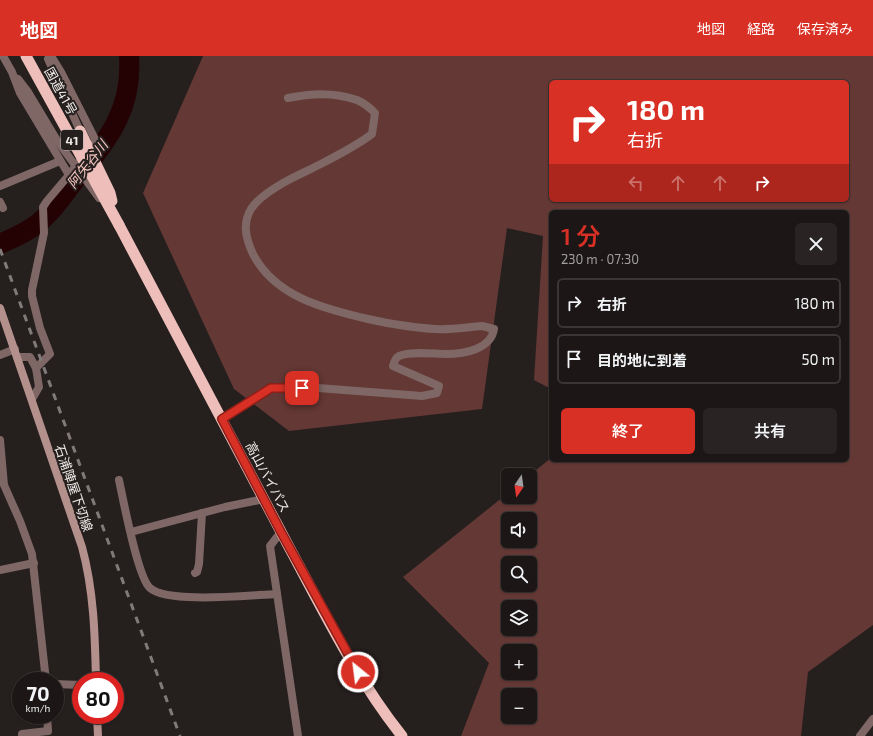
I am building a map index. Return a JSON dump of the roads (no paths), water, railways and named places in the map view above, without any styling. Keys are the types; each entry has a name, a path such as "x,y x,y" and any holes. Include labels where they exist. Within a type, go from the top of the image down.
{"highway":[{"name":"国道41号","path":"26,56 119,225"},
{"path":"80,132 110,193 119,225"},
{"name":"高山バイパス","path":"119,225 281,532 358,672 402,736"}],"main road":[{"name":"石浦陣屋下切線","path":"0,308 88,568 95,631 96,672"},
{"path":"97,724 98,736"}],"street":[{"path":"3,56 12,72 20,92 69,175"},
{"path":"47,56 80,132"},
{"path":"36,368 50,354 40,328 32,296 33,282 44,228 43,211 46,201 96,141 61,72 51,56"},
{"path":"12,72 28,92 58,142 119,225"},
{"path":"222,419 271,388 326,388 422,396 437,393 439,386 393,366 395,359 400,355 419,353 448,354 472,351 485,345 493,337 494,329 489,327 482,326 438,329 405,327 335,312 305,301 290,292 272,279 258,265 248,243 245,232 246,223 251,208 265,195 288,180 359,144 372,134 376,113 356,100 330,94 303,95 288,98"},
{"path":"0,186 60,161"},
{"path":"0,355 16,353 30,357 36,368 39,387 32,399"},
{"path":"0,440 4,485 20,521 34,563 45,672"},
{"path":"119,480 131,532 145,580 150,588 173,597 183,598 277,594"},
{"path":"131,532 202,513 264,499"},
{"path":"195,573 197,572 199,564 202,513"},
{"path":"281,532 270,546 298,736"},
{"path":"0,570 34,563"},
{"path":"860,736 873,719"},
{"path":"22,736 22,734 48,731 48,724"}],"waterway":[{"name":"阿矢谷川","path":"0,244 29,230 48,214 107,138 116,124 127,93 129,56"}],"railway":[{"path":"0,249 180,736"}]}
